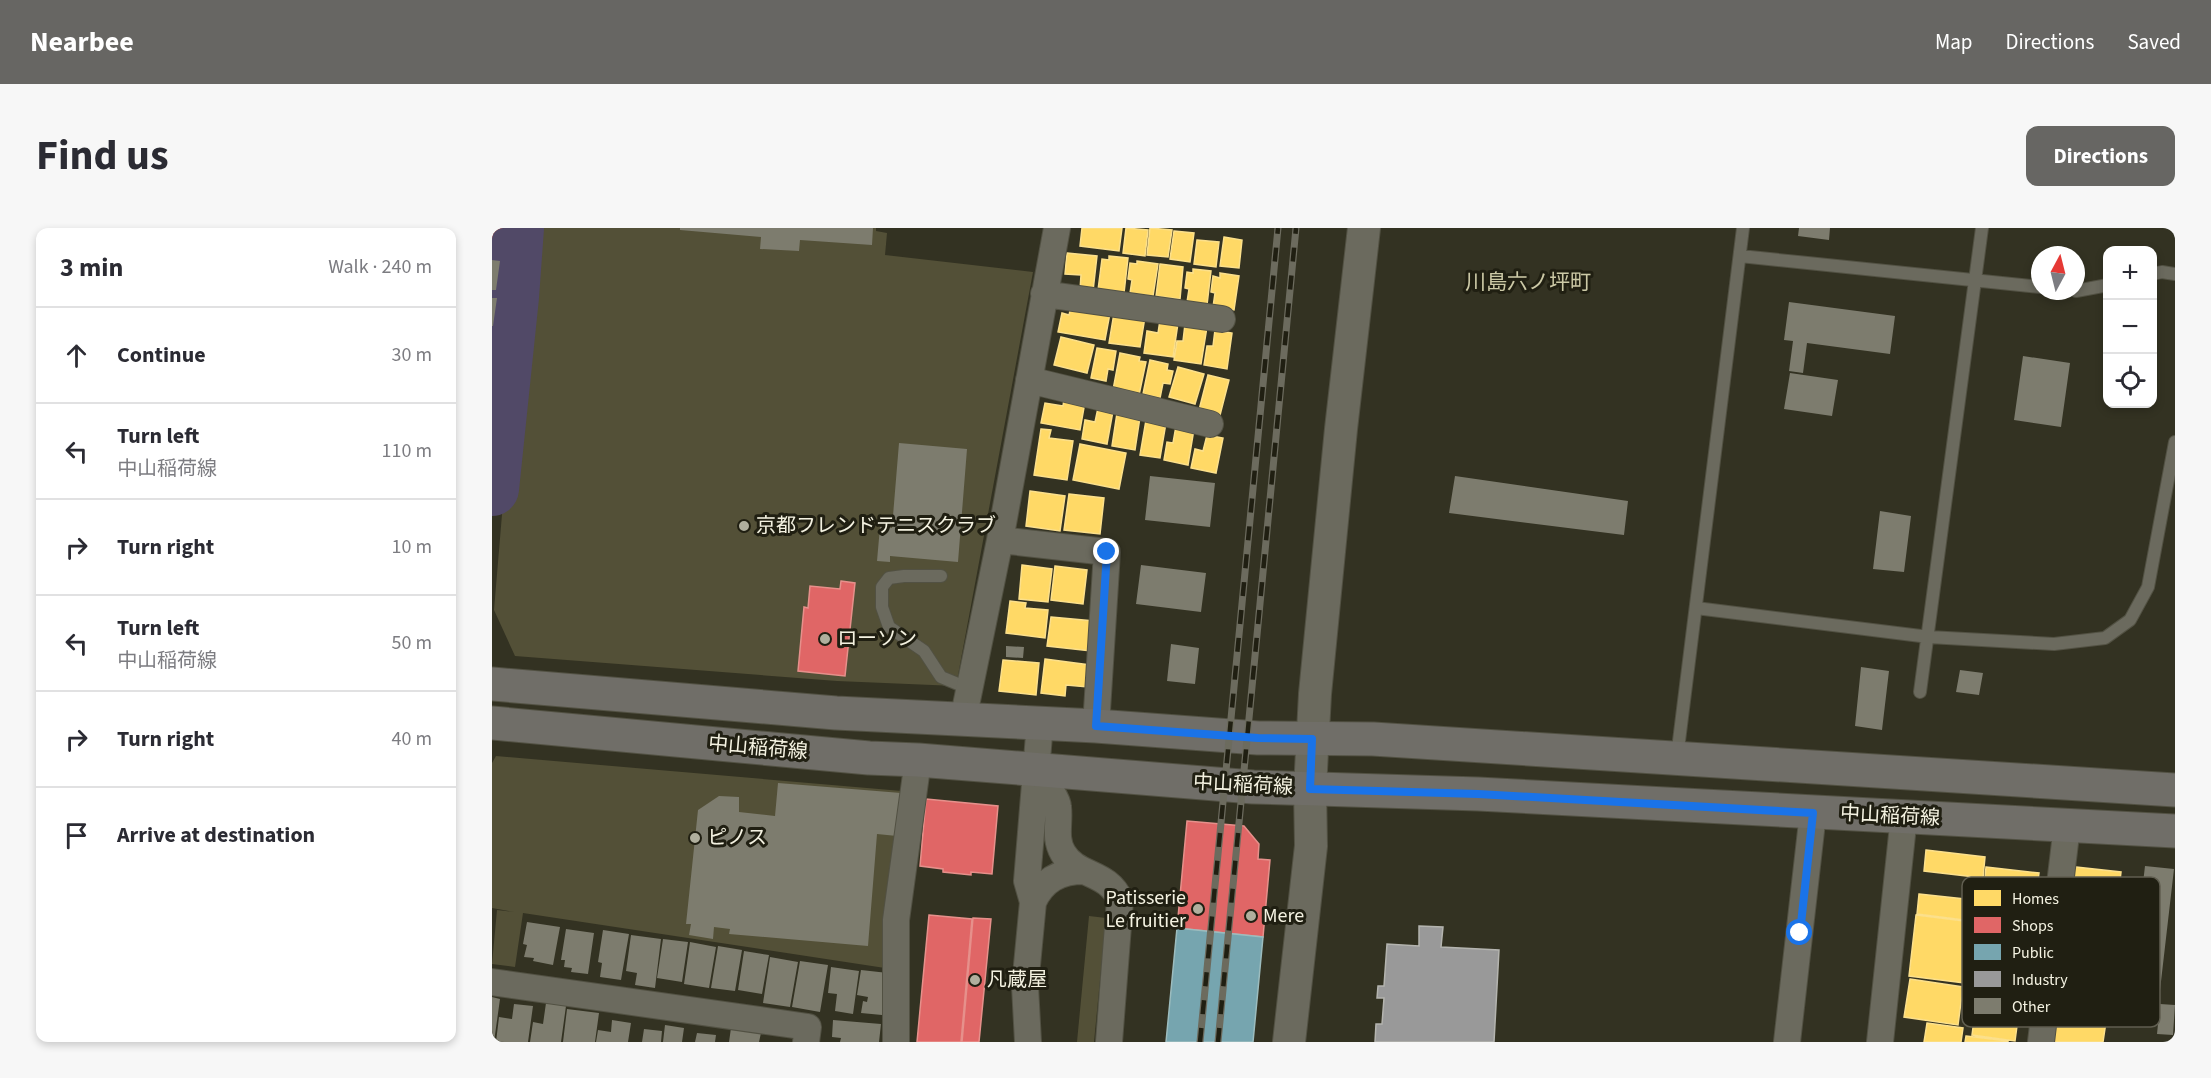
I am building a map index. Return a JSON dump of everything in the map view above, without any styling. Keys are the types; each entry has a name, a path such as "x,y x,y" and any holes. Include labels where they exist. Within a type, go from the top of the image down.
{"main road":[{"path":"492,684 836,713 966,705 1040,723 1258,738 1373,739 2175,790"},
{"name":"中山稲荷線","path":"492,723 869,758 1253,787 1478,794 2175,831"}],"street":[{"path":"966,705 1000,540 1057,228"},
{"path":"1289,1042 1311,846 1310,789 1315,694 1364,228"},
{"path":"1044,294 1222,319"},
{"path":"1029,380 1210,423"},
{"path":"1000,540 1107,552 1096,726"},
{"path":"1028,1042 1025,986 1033,902 1028,881 1040,723"},
{"path":"896,1042 896,920 918,760"},
{"path":"1036,771 1059,804 1057,836 1063,854 1084,871 1103,878 1110,884 1120,900 1109,1042"},
{"path":"1787,1042 1813,813"},
{"path":"1880,1042 1904,816"},
{"path":"2061,877 2067,826"},
{"path":"1033,902 1038,891 1054,877 1084,871"},
{"path":"492,982 808,1027 806,1042"},
{"path":"2041,1042 2043,1027"}],"lane":[{"path":"1677,759 1743,228"},
{"path":"1920,692 1982,228"},
{"path":"1740,256 2031,286"},
{"path":"2157,273 2175,274"},
{"path":"2085,289 2103,286"},
{"path":"1696,608 1929,637 2054,644 2105,638 2130,620 2148,587 2175,442"},
{"path":"941,576 889,578 882,588 882,607 889,627 924,651 941,677 966,705"}],"shaded area":[{"name":"京都フレンドテニスクラブ","path":"526,228 876,228 876,231 887,233 885,255 1033,272 956,686 837,681 515,656 494,610"},
{"name":"ピノス","path":"496,756 902,791 885,968 523,913 515,967 492,964 497,910 514,912 492,908 492,763"},
{"path":"1089,916 1106,918 1094,1042 1077,1042"}],"building: Homes":[{"path":"1082,228 1122,228 1119,251 1080,246"},
{"path":"1126,228 1148,230 1145,256 1123,253"},
{"path":"1150,228 1172,230 1168,257 1147,255"},
{"path":"1174,231 1194,233 1190,262 1170,259"},
{"path":"1224,237 1242,240 1239,268 1220,266"},
{"path":"1197,240 1219,242 1216,267 1194,264"},
{"path":"1067,253 1097,256 1093,291 1080,290 1081,275 1065,274"},
{"path":"1109,256 1128,258 1124,293 1098,290 1102,259 1109,260"},
{"path":"1137,261 1158,264 1153,296 1130,293 1132,280 1128,279 1130,263 1137,264"},
{"path":"1160,264 1183,267 1180,299 1156,296"},
{"path":"1193,269 1211,271 1207,305 1187,302 1189,289 1185,288 1187,272 1193,273"},
{"path":"1220,273 1239,276 1234,310 1213,307 1215,293 1211,292 1213,276 1220,278"},
{"path":"1071,307 1110,313 1105,340 1058,332 1062,313 1069,315"},
{"path":"1114,313 1145,317 1140,347 1109,343"},
{"path":"1160,320 1178,323 1173,357 1144,353 1147,331 1158,333"},
{"path":"1185,324 1207,327 1201,364 1174,360 1177,341 1183,341"},
{"path":"1215,330 1232,333 1227,369 1204,365 1207,346 1213,346"},
{"path":"1061,337 1094,345 1087,373 1054,365"},
{"path":"1097,348 1116,351 1113,370 1108,369 1106,381 1091,378"},
{"path":"1120,353 1140,357 1139,361 1146,362 1139,395 1113,390"},
{"path":"1150,360 1168,364 1167,370 1173,371 1170,384 1163,383 1160,398 1143,394"},
{"path":"1178,367 1204,374 1195,404 1169,397"},
{"path":"1208,375 1229,380 1220,415 1199,410"},
{"path":"1064,399 1085,402 1080,430 1041,423 1045,403 1063,406"},
{"path":"1098,408 1113,411 1107,444 1082,439 1085,420 1095,422"},
{"path":"1117,413 1140,417 1135,450 1112,446"},
{"path":"1146,420 1166,423 1160,458 1140,455"},
{"path":"1176,426 1194,429 1188,465 1164,460 1167,442 1173,443"},
{"path":"1041,429 1051,430 1049,438 1073,441 1067,480 1034,475"},
{"path":"1207,435 1223,438 1216,473 1191,468 1195,449 1203,451"},
{"path":"1080,444 1126,453 1119,489 1073,480"},
{"path":"1030,491 1065,496 1060,531 1026,526"},
{"path":"1069,494 1104,498 1100,534 1064,530"},
{"path":"1022,565 1052,569 1048,602 1019,599"},
{"path":"1055,566 1087,570 1083,604 1051,600"},
{"path":"1010,601 1026,603 1025,608 1048,610 1045,638 1006,633"},
{"path":"1051,617 1094,621 1091,651 1047,646"},
{"path":"1045,659 1090,665 1088,687 1066,685 1065,696 1041,693"},
{"path":"1003,660 1039,663 1036,695 999,691"},
{"path":"1926,850 1985,857 1983,877 1924,871"},
{"path":"2067,866 2121,872 2120,877 2066,877"},
{"path":"1986,867 2039,873 2038,877 1985,877"},
{"path":"1919,894 1962,899 1962,920 1917,914"},
{"path":"1916,915 1962,921 1962,983 1909,976"},
{"path":"1910,979 1962,987 1958,1025 1904,1017"},
{"path":"1927,1023 1963,1028 1961,1042 1924,1042"},
{"path":"1973,1027 2017,1027 2015,1041 1972,1035"},
{"path":"2052,1027 2105,1027 2103,1042 2050,1042"},
{"path":"1966,1036 2008,1041 2008,1042 1965,1042"}],"building: Shops":[{"path":"492,228 502,228 499,251 492,250"},
{"name":"ローソン","path":"841,581 855,583 845,676 798,671 804,607 808,608 810,586 840,589"},
{"path":"926,799 998,806 992,874 971,872 971,875 943,872 943,869 920,866"},
{"path":"1187,821 1244,826 1259,844 1258,859 1270,860 1263,937 1177,928"},
{"path":"929,915 972,919 961,1042 917,1042"},
{"path":"973,918 991,919 979,1042 962,1042"}],"building: Public":[{"path":"1177,928 1263,937 1253,1042 1166,1042"}],"building: Industry":[{"path":"1419,926 1443,927 1441,947 1499,950 1494,1042 1375,1042 1376,1024 1382,1024 1384,998 1377,998 1378,986 1384,986 1387,944 1419,946"}],"building: Other":[{"path":"680,228 873,228 872,245 800,240 799,251 760,249 761,237 680,230"},
{"path":"1799,228 1830,228 1829,240 1798,236"},
{"path":"492,260 500,261 496,290 492,290"},
{"path":"492,298 497,298 493,326 492,326"},
{"path":"1789,302 1895,316 1890,354 1807,343 1803,373 1789,371 1793,341 1784,340"},
{"path":"2023,356 2070,363 2061,427 2014,420"},
{"path":"1790,373 1838,380 1832,416 1784,409"},
{"path":"899,443 967,449 958,562 890,556 890,562 877,561 880,527 892,528"},
{"path":"1150,476 1215,483 1210,527 1145,520"},
{"path":"1455,476 1628,501 1624,535 1449,513"},
{"path":"1880,511 1911,516 1904,572 1873,569"},
{"path":"1141,565 1206,573 1201,612 1136,604"},
{"path":"1171,644 1199,648 1195,684 1167,681"},
{"path":"1006,646 1024,647 1023,658 1006,657"},
{"path":"1861,667 1889,671 1882,730 1855,726"},
{"path":"1960,670 1983,673 1979,695 1956,692"},
{"path":"778,783 901,793 897,836 877,834 868,946 729,934 730,929 714,927 713,939 689,935 691,924 686,924 698,810 719,796 739,797 739,812 775,816"},
{"path":"2145,866 2174,869 2160,990 2160,877 2144,877"},
{"path":"527,922 560,927 553,965 524,957 527,945 523,944"},
{"path":"566,929 594,933 588,974 571,972 572,968 564,967 565,960 561,960"},
{"path":"603,930 629,934 621,980 600,977 602,963 598,962"},
{"path":"631,935 661,939 655,988 635,985 637,973 626,971"},
{"path":"663,939 688,942 682,982 657,978"},
{"path":"690,942 716,947 709,988 684,984"},
{"path":"718,946 742,950 735,991 711,988"},
{"path":"744,951 769,955 762,994 738,990"},
{"path":"770,957 798,962 790,1007 763,1003"},
{"path":"800,961 828,965 820,1012 792,1007"},
{"path":"831,967 859,971 853,1014 835,1011 837,994 828,993"},
{"path":"861,970 888,973 882,1015 861,1013 863,1001 867,1002 868,997 857,995"},
{"path":"492,997 500,999 494,1042 492,1042"},
{"path":"546,1003 566,1006 561,1042 530,1042 533,1022 543,1024"},
{"path":"514,1004 533,1006 528,1042 496,1042 499,1017 512,1019"},
{"path":"2160,1004 2175,1005 2173,1035 2157,1034 2158,1027 2160,1027"},
{"path":"567,1009 599,1013 595,1042 563,1042"},
{"path":"612,1020 631,1023 628,1042 596,1042 598,1030 611,1032"},
{"path":"833,1020 881,1024 879,1042 840,1042 841,1038 832,1037"},
{"path":"665,1025 684,1028 682,1042 663,1042"},
{"path":"731,1028 761,1033 759,1042 729,1042"},
{"path":"644,1029 662,1031 661,1042 642,1042"},
{"path":"697,1033 716,1035 715,1042 695,1042"}],"waterway":[{"path":"492,489 517,228"}],"railway":[{"path":"1200,1042 1278,228"},
{"path":"1218,1042 1296,228"}],"place":[{"name":"京都フレンドテニスクラブ","path":"744,526"},
{"name":"ローソン","path":"825,639"},
{"name":"ピノス","path":"695,838"},
{"name":"Patisserie Le fruitier","path":"1198,909"},
{"name":"Mere","path":"1251,916"},
{"name":"凡蔵屋","path":"975,980"}],"district":[{"name":"川島六ノ坪町","path":"1528,282"}],"route":[{"path":"1107,552 1096,726 1258,738 1312,739 1310,789 1478,794 1813,813 1800,933"}]}
